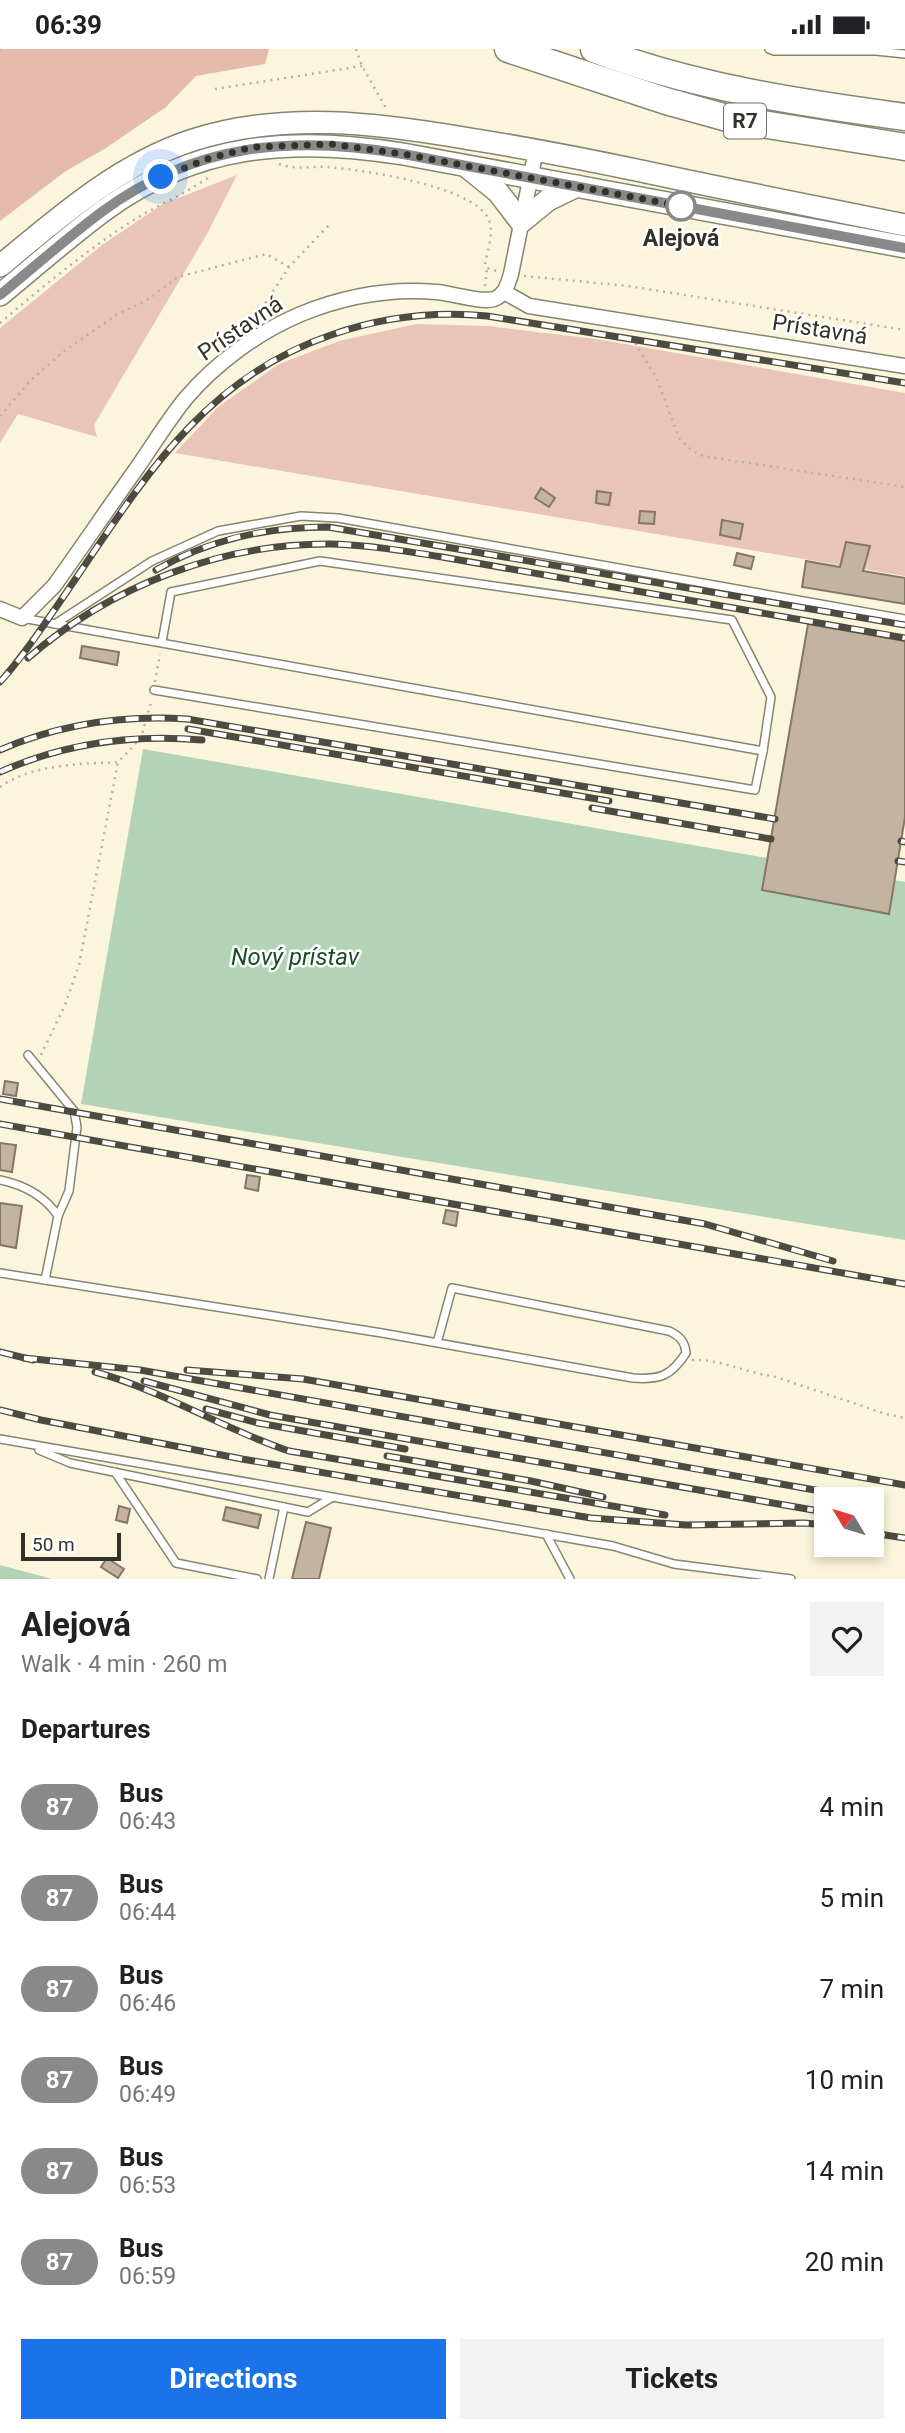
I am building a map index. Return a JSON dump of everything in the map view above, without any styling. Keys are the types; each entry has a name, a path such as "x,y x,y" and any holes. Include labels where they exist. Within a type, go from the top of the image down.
{"highway":[{"name":"R7","path":"508,49 666,101 731,119 905,147"},
{"name":"R7","path":"594,49 738,90 822,106 905,117"}],"main road":[{"path":"0,266 108,181 134,165 185,143 223,131 291,122 336,122 393,127 537,149 905,225"},
{"path":"0,295 111,206 172,172 210,158 254,147 310,144 371,149 905,247"},
{"path":"466,166 498,193 521,222 548,200 577,186"}],"street":[{"path":"504,292 511,274 537,149"},
{"name":"Prístavná","path":"22,618 54,586 184,401 218,366 272,329 317,308 358,296 381,292 425,291 495,299 504,292 529,306 905,366"},
{"path":"0,609 22,618"}],"lane":[{"path":"769,49 905,54"},
{"path":"54,624 152,561 218,531 300,516 338,518 905,619"},
{"path":"154,690 755,790 771,697 732,620 320,561 171,592 162,642"},
{"path":"22,618 762,751"},
{"path":"28,1055 74,1111 77,1127 69,1191 58,1216 45,1280"},
{"path":"0,1180 20,1184 49,1203 58,1216"},
{"path":"0,1273 437,1343 648,1380 677,1368 686,1353 685,1345 678,1335 669,1331 452,1288 437,1343"},
{"path":"0,1439 613,1546 674,1564 738,1575 791,1579"},
{"path":"26,1445 70,1463 308,1512 332,1497"},
{"path":"115,1472 176,1563 257,1579"},
{"path":"269,1579 284,1507"},
{"path":"546,1534 570,1579"}],"path":[{"path":"356,49 362,67 390,116 393,127"},
{"path":"215,89 362,67"},
{"path":"272,161 288,167 324,167 387,174 460,195 488,217 491,231 482,299"},
{"path":"0,323 40,288 101,242 159,204 192,190 210,177"},
{"path":"272,329 264,305 289,267 329,225"},
{"path":"0,416 31,380 64,352 116,315 155,296 178,277 266,254 289,267"},
{"path":"487,268 533,278 628,286 905,330"},
{"path":"638,322 636,345 656,377 679,438 692,451 703,456 905,487"},
{"path":"36,1064 65,1005 79,965 118,762 141,738 154,690 162,642"},
{"path":"0,787 8,781 60,767 118,762"},
{"path":"682,1360 723,1363 773,1376 886,1415 905,1417"}],"shaded area":[{"path":"0,49 269,49 265,64 196,76 166,107 106,148 66,171 0,221"},
{"path":"237,175 207,234 94,425 97,437 18,414 0,443 0,328 102,245 163,204"},
{"path":"416,324 488,326 596,339 905,393 905,576 175,453 218,407 279,364 339,341"}],"water":[{"name":"Nový prístav","path":"143,749 905,882 905,1240 81,1104"},
{"path":"0,1565 52,1579 0,1579"}],"building":[{"path":"541,488 555,498 549,507 535,498"},
{"path":"597,491 611,493 609,505 596,503"},
{"path":"640,511 655,512 654,524 639,523"},
{"path":"722,520 743,524 740,539 720,535"},
{"path":"846,542 870,546 863,571 905,578 905,604 802,587 806,561 840,567"},
{"path":"737,553 754,557 751,569 734,565"},
{"path":"808,624 905,641 905,817 889,914 762,890"},
{"path":"82,646 119,652 117,665 80,658"},
{"path":"5,1081 18,1083 16,1096 3,1094"},
{"path":"0,1143 16,1145 12,1172 0,1170"},
{"path":"247,1175 260,1177 258,1191 245,1188"},
{"path":"0,1203 22,1206 16,1248 0,1245"},
{"path":"446,1210 458,1212 456,1226 443,1223"},
{"path":"119,1506 130,1509 127,1523 116,1520"},
{"path":"226,1507 261,1515 258,1528 223,1520"},
{"path":"306,1522 331,1528 319,1579 292,1579"},
{"path":"107,1558 124,1569 118,1578 101,1567"}],"railway":[{"path":"0,682 30,645 113,523 172,446 205,412 241,381 283,356 331,335 408,317 447,314 487,316 905,383"},
{"path":"156,570 197,550 239,537 283,529 328,527 905,625"},
{"path":"28,658 60,632 95,610 131,590 169,574 249,551 331,544 442,557 905,638"},
{"path":"0,750 45,734 92,723 187,719 775,819"},
{"path":"188,729 609,801"},
{"path":"0,772 49,754 99,743 150,738 202,740"},
{"path":"592,808 771,839"},
{"path":"901,841 905,842"},
{"path":"898,861 905,862"},
{"path":"0,1099 705,1224 833,1261"},
{"path":"0,1124 905,1284"},
{"path":"0,1352 33,1360"},
{"path":"24,1358 140,1370 814,1490"},
{"path":"187,1370 303,1379 905,1485"},
{"path":"95,1372 144,1389 289,1451 665,1515"},
{"path":"144,1381 270,1415 813,1510"},
{"path":"206,1409 258,1423 405,1449"},
{"path":"0,1410 242,1459 591,1518 686,1525 814,1524"},
{"path":"387,1456 531,1481 603,1497"},
{"path":"884,1535 905,1538"}],"bus line":[{"name":"87","path":"0,295 104,211 144,185 210,158 254,147 290,145 330,144 403,154 905,248"}],"place":[{"name":"Alejová","path":"681,206"}],"route":[{"path":"161,177 210,158 254,147 330,144 403,154 681,206"}]}
